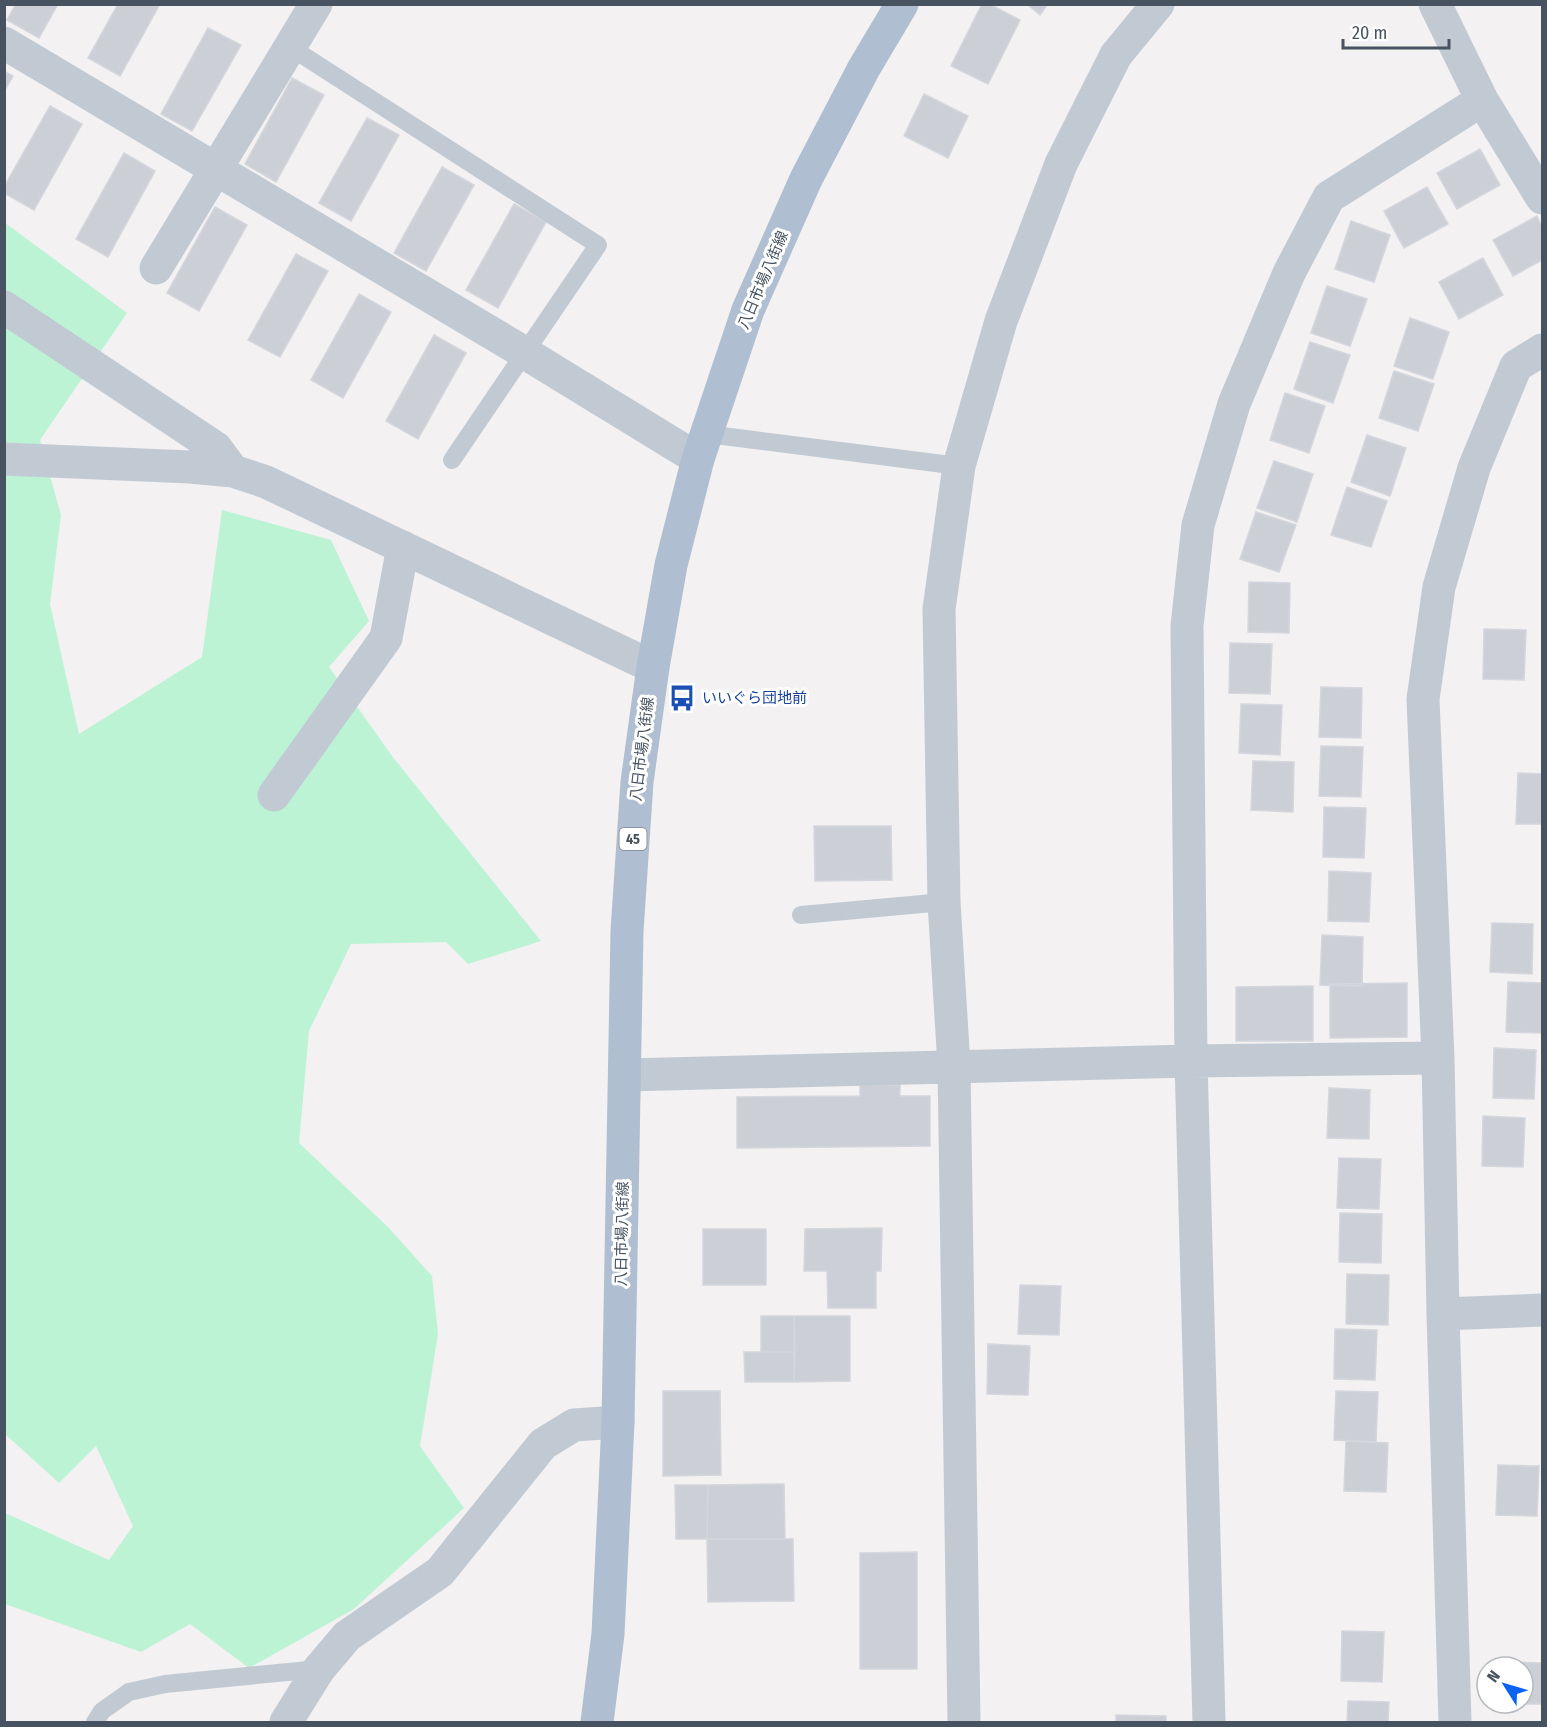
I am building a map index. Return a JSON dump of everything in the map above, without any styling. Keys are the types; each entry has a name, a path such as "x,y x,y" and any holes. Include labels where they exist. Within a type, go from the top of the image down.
{"main road":[{"name":"八日市場八街線","path":"597,1722 608,1634 618,1422 627,932 637,782 653,667 671,566 703,447 748,309 806,179 864,68 902,4"}],"street":[{"path":"156,268 316,4"},
{"path":"964,1722 954,1066 944,902 939,609 959,466 1001,321 1061,164 1116,55 1158,4"},
{"path":"1435,4 1482,100 1542,198"},
{"path":"4,43 525,353 703,447"},
{"path":"1209,1722 1191,1061 1187,626 1198,525 1234,404 1289,273 1329,197 1482,100"},
{"path":"4,307 216,448 233,471"},
{"path":"1455,1722 1438,1058 1423,699 1439,587 1474,468 1516,366 1542,350"},
{"path":"4,459 233,471 266,482 653,667"},
{"path":"274,795 386,638 403,547"},
{"path":"626,1075 1191,1061 1438,1058"},
{"path":"1443,1314 1542,1310"},
{"path":"286,1722 320,1669 347,1636 440,1572 543,1444 574,1425 618,1422"}],"lane":[{"path":"290,47 598,245 452,460"},
{"path":"703,447 959,466"},
{"path":"801,915 944,902"},
{"path":"95,1722 102,1711 129,1692 165,1684 320,1669"}],"green space":[{"path":"4,222 127,313 40,440 61,515 50,604 79,734 202,657 222,510 331,540 369,621 329,667 392,756 541,941 468,964 446,942 351,944 309,1031 299,1143 388,1227 432,1276 438,1334 420,1446 464,1508 354,1609 249,1668 190,1624 141,1652 5,1604 5,1513 109,1560 133,1526 96,1446 59,1483 5,1434"}],"building":[{"path":"16,4 58,4 39,38 7,20"},
{"path":"118,4 160,4 120,76 88,58"},
{"path":"982,4 989,4 1020,20 988,84 951,66"},
{"path":"1027,4 1048,4 1040,15"},
{"path":"208,28 241,45 192,131 161,114"},
{"path":"4,71 13,76 4,92"},
{"path":"292,78 324,95 276,182 245,164"},
{"path":"924,94 968,116 948,158 904,136"},
{"path":"50,106 82,124 34,210 4,193 4,187"},
{"path":"367,118 399,135 351,221 319,203"},
{"path":"1480,149 1500,185 1457,209 1437,173"},
{"path":"124,153 155,171 108,257 76,239"},
{"path":"442,167 474,185 426,271 394,253"},
{"path":"1427,187 1448,224 1404,248 1384,211"},
{"path":"514,204 546,222 498,308 466,290"},
{"path":"215,207 247,225 199,311 167,293"},
{"path":"1537,216 1542,227 1542,260 1513,276 1493,240"},
{"path":"1351,221 1390,235 1374,282 1335,269"},
{"path":"296,254 328,271 280,357 248,340"},
{"path":"1483,258 1503,295 1459,319 1439,282"},
{"path":"1327,286 1367,299 1350,346 1311,333"},
{"path":"359,294 391,312 343,398 311,380"},
{"path":"1410,318 1449,332 1433,379 1394,366"},
{"path":"434,335 466,353 418,439 386,421"},
{"path":"1310,342 1350,355 1333,403 1294,389"},
{"path":"1394,371 1434,384 1418,431 1379,418"},
{"path":"1285,393 1325,406 1309,453 1270,440"},
{"path":"1367,435 1406,448 1390,496 1351,482"},
{"path":"1274,461 1313,474 1297,522 1257,508"},
{"path":"1347,487 1387,501 1371,547 1331,535"},
{"path":"1256,512 1296,525 1279,572 1240,559"},
{"path":"1249,582 1290,583 1289,633 1248,632"},
{"path":"1484,629 1526,630 1524,680 1483,679"},
{"path":"1230,643 1272,644 1270,694 1229,693"},
{"path":"1321,687 1362,688 1361,738 1319,737"},
{"path":"1241,704 1282,705 1280,755 1239,753"},
{"path":"1321,746 1363,747 1361,797 1319,796"},
{"path":"1253,761 1294,762 1293,812 1251,810"},
{"path":"1518,773 1542,774 1542,824 1516,824"},
{"path":"1324,807 1366,808 1364,858 1323,857"},
{"path":"814,826 891,826 892,880 815,881"},
{"path":"1329,871 1371,873 1369,922 1328,921"},
{"path":"1492,923 1533,924 1532,974 1490,972"},
{"path":"1322,935 1363,937 1362,986 1320,985"},
{"path":"1508,982 1542,983 1542,1033 1506,1032"},
{"path":"1407,983 1407,1037 1330,1038 1330,984"},
{"path":"1313,986 1313,1041 1236,1041 1236,987"},
{"path":"1494,1048 1536,1050 1534,1099 1493,1098"},
{"path":"860,1085 900,1085 900,1096 930,1096 930,1146 737,1148 737,1097 860,1096"},
{"path":"1329,1088 1370,1090 1369,1139 1327,1138"},
{"path":"1483,1116 1525,1118 1523,1167 1482,1166"},
{"path":"1339,1158 1381,1159 1379,1209 1337,1208"},
{"path":"1340,1213 1382,1214 1381,1263 1339,1262"},
{"path":"882,1228 881,1271 876,1271 876,1308 828,1308 827,1271 804,1271 805,1229"},
{"path":"703,1229 766,1229 766,1285 703,1285"},
{"path":"1347,1274 1389,1275 1388,1325 1346,1324"},
{"path":"1020,1285 1061,1286 1059,1335 1018,1334"},
{"path":"761,1316 794,1316 795,1352 761,1352"},
{"path":"794,1316 850,1316 850,1381 794,1382"},
{"path":"1335,1329 1377,1330 1375,1380 1334,1379"},
{"path":"988,1344 1030,1346 1028,1395 987,1394"},
{"path":"744,1352 795,1352 794,1382 745,1382"},
{"path":"663,1391 720,1391 721,1475 663,1476"},
{"path":"1336,1391 1378,1392 1376,1442 1334,1440"},
{"path":"1346,1441 1388,1443 1386,1492 1344,1491"},
{"path":"1498,1465 1539,1466 1537,1516 1496,1515"},
{"path":"784,1484 785,1539 707,1539 708,1485"},
{"path":"675,1485 708,1485 707,1539 676,1539"},
{"path":"707,1539 793,1539 794,1601 708,1602"},
{"path":"917,1552 917,1669 860,1669 860,1553"},
{"path":"1342,1631 1384,1632 1382,1682 1341,1681"},
{"path":"1535,1663 1542,1663 1542,1704 1535,1704"},
{"path":"1348,1701 1389,1702 1388,1722 1347,1722"},
{"path":"1116,1715 1166,1716 1166,1722 1116,1722"}],"place":[{"name":"いいぐら団地前","path":"682,698"}]}
